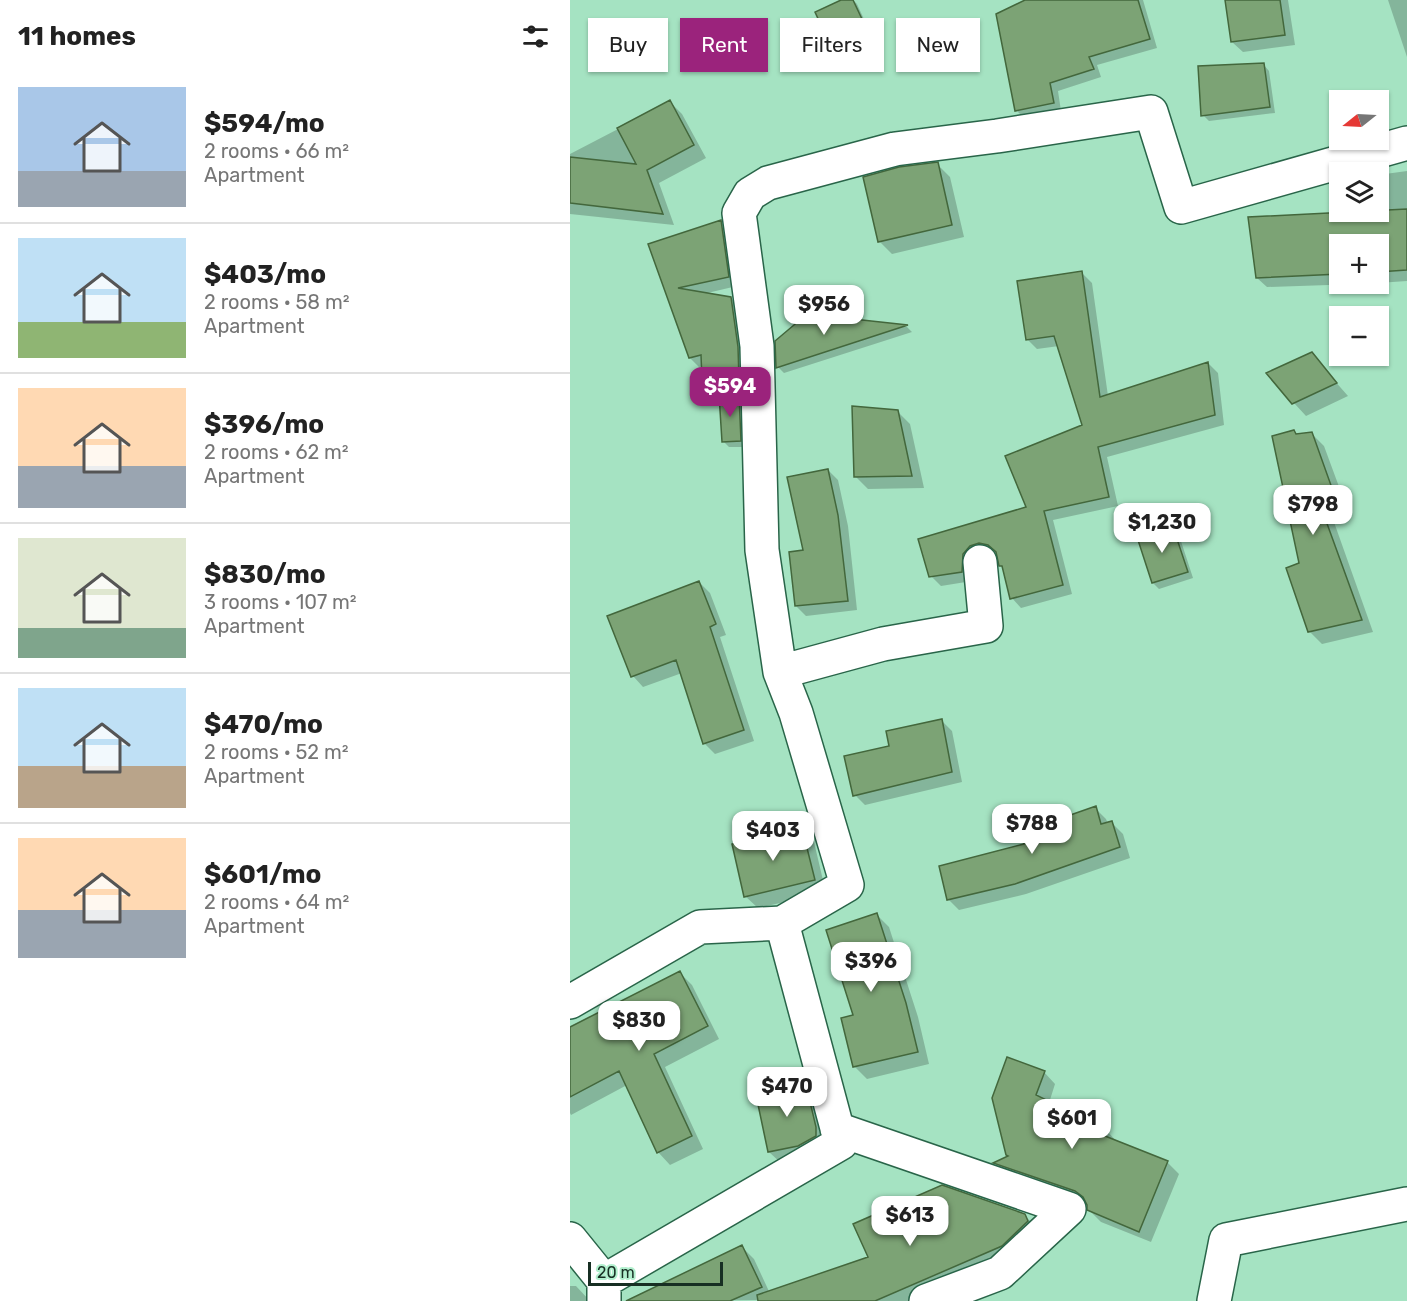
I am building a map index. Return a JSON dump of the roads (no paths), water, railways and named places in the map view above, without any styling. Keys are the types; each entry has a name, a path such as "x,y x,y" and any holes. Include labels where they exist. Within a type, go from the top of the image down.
{"street":[{"path":"570,1002 700,927 782,923 847,885 796,713 780,672 762,550 757,346 739,213 750,194 768,183 895,149 1151,112 1181,207 1407,143"},
{"path":"780,672 883,644 986,626 980,562"},
{"path":"570,1239 604,1291 841,1143 782,923"},
{"path":"837,1129 1069,1209 1000,1273 926,1301"},
{"path":"1214,1301 1226,1240 1407,1204"}]}
